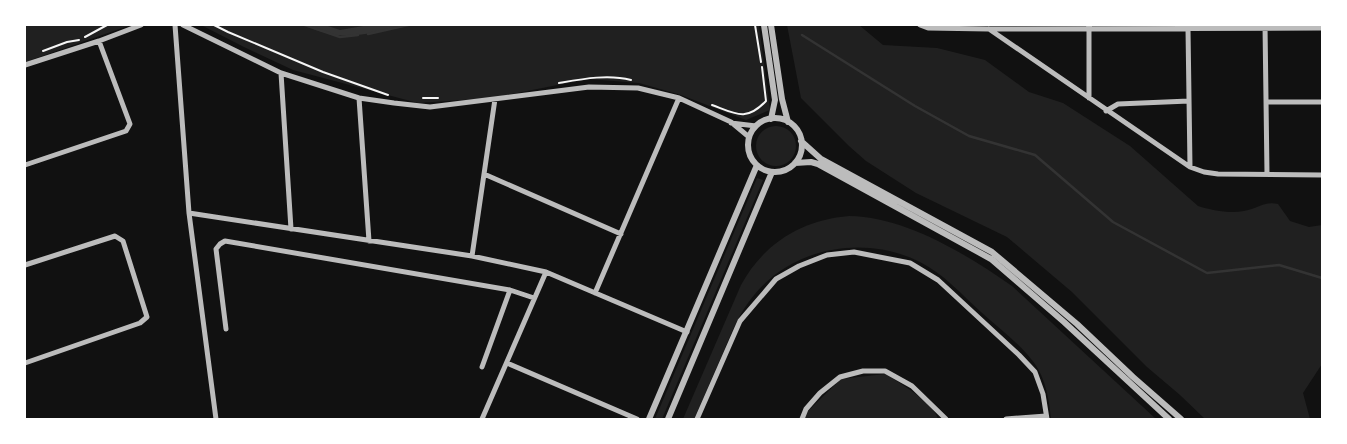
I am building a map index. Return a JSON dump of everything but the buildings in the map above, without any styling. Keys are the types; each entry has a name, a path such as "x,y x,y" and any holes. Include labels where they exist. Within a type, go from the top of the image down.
{"street":[{"path":"25,65 141,25"},
{"path":"175,25 189,213 216,419"},
{"path":"183,25 281,74 359,98 394,104 430,106 589,87 638,88 679,98 730,122 750,137"},
{"path":"764,25 775,100 771,119"},
{"path":"771,25 782,99 788,122"},
{"path":"920,25 928,28 1322,28"},
{"path":"988,27 1190,167 1218,174 1322,175"},
{"path":"1089,27 1089,98"},
{"path":"1265,27 1267,174"},
{"path":"1188,29 1190,167"},
{"path":"25,165 126,131 130,124 99,41"},
{"path":"281,74 291,229"},
{"path":"359,98 369,241"},
{"path":"595,293 679,98"},
{"path":"472,256 495,99"},
{"path":"1106,110 1118,104 1189,101"},
{"path":"1266,102 1322,102"},
{"path":"795,163 800,153 801,142 797,130 788,122 780,119 764,121 756,126 750,137 749,152 757,165 764,170 772,172 784,170 795,163 811,162 818,164 991,259 1064,322 1170,419"},
{"path":"730,122 756,126"},
{"path":"801,142 821,159 992,252 1077,324 1181,419"},
{"path":"649,419 757,165"},
{"path":"668,419 772,172"},
{"path":"484,174 621,234"},
{"path":"189,213 472,256 546,272 686,332"},
{"path":"25,266 115,236 124,241 147,317 140,324 25,362"},
{"path":"226,329 216,249 225,242 510,290 534,298"},
{"path":"697,419 740,322 776,279 799,266 827,256 854,252 910,264 938,280 1019,354 1035,372 1044,394 1046,418 1006,419"},
{"path":"482,419 546,272"},
{"path":"482,367 510,290"},
{"path":"506,363 637,419"},
{"path":"802,419 806,409 820,393 840,377 862,371 885,371 912,386 946,419"}],"path":[{"path":"42,51 80,40 107,25"},
{"path":"214,25 323,72 396,97"},
{"path":"712,105 746,115 756,111 766,101 755,25"},
{"path":"559,83 585,78 625,78 632,80"},
{"path":"419,98 446,98"}],"shaded area":[{"path":"25,25 131,25 25,62"},
{"path":"201,25 759,25 770,110 746,120 681,95 639,83 588,79 492,98 418,103 293,70"},
{"path":"305,25 325,25 340,30 369,25 408,25 368,34 344,35 319,31"},
{"path":"787,25 859,25 883,45 937,48 985,60 1029,92 1063,103 1130,146 1198,206 1227,212 1239,212 1273,203 1278,204 1290,221 1309,227 1322,225 1322,364 1303,393 1310,419 1205,419 1147,367 1072,292 1007,237 916,193 866,161 849,146 801,98"},
{"path":"776,126 790,132 796,146 790,160 776,166 762,160 756,146 762,132"},
{"path":"757,178 763,180 662,419 655,419"},
{"path":"849,216 870,218 913,230 935,239 994,274 1012,286 1156,419 1051,419 1046,387 1036,365 1014,341 945,279 920,262 898,253 874,248 850,248 826,251 804,258 783,269 764,284 748,303 737,321 694,419 683,419 741,285 750,270 761,257 786,236 816,223 832,218"},
{"path":"885,374 923,400 930,406 938,419 804,419 808,411 841,379"}],"waterway":[{"path":"305,25 340,37 358,35"},
{"path":"368,34 408,25"},
{"path":"802,35 915,106 969,136 1035,155 1113,222 1207,273 1279,265 1322,278"}]}
